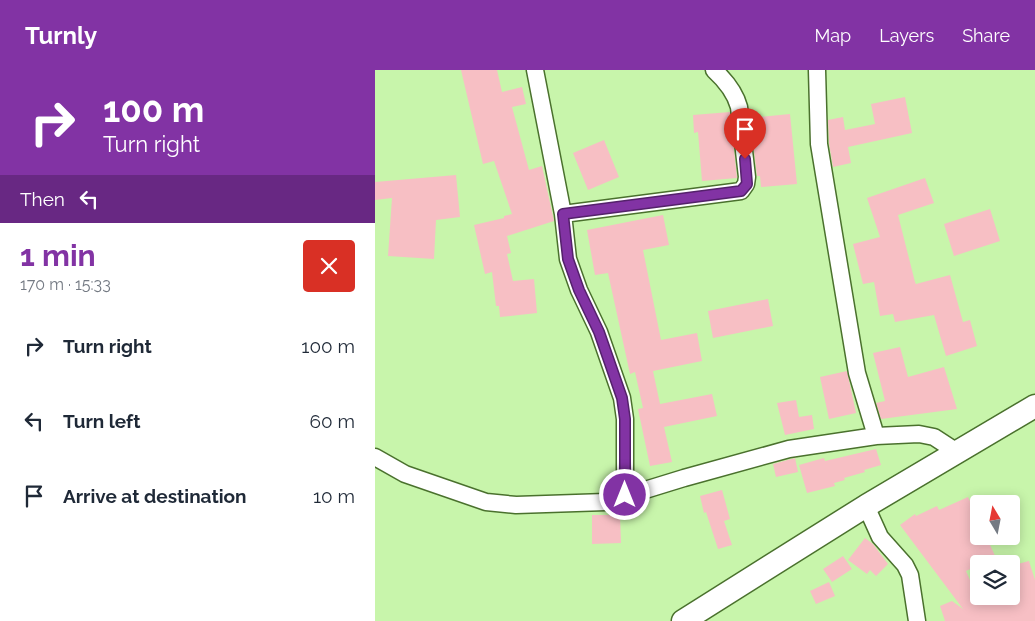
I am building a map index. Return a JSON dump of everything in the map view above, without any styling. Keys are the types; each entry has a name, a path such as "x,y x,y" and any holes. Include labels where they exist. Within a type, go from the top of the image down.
{"main road":[{"path":"684,620 866,506 1035,406"}],"street":[{"path":"535,70 563,214 568,259 579,290 599,332 622,398 625,419 625,495"},
{"path":"563,214 741,191 747,184 747,177 739,107 736,97 725,81 714,70"},
{"path":"817,70 819,144 857,373 876,436"},
{"path":"375,456 405,474 486,502 516,505 606,502 789,449 876,436 919,434 934,437 957,452"},
{"path":"866,506 881,537 905,565 910,575 917,621"}],"building":[{"path":"461,70 497,70 502,92 522,87 526,104 512,107 529,170 542,166 554,221 507,236 511,253 507,254 513,281 534,279 537,313 500,317 499,306 496,306 492,272 485,274 474,225 504,218 504,216 512,214 494,161 483,164"},
{"path":"905,97 912,133 848,147 851,163 833,167 828,120 843,117 845,130 875,124 871,104"},
{"path":"730,112 737,178 702,181 698,132 694,133 693,115"},
{"path":"790,114 797,184 761,187 760,176 757,176 750,118"},
{"path":"604,140 619,177 588,190 573,153"},
{"path":"456,175 460,217 436,220 434,259 388,256 392,198 375,200 375,182"},
{"path":"925,178 934,203 898,215 915,282 916,284 950,275 963,322 970,320 977,346 946,356 934,315 895,322 893,314 880,316 874,282 863,284 853,244 880,237 867,198"},
{"path":"990,209 1000,241 954,256 944,224"},
{"path":"663,215 669,245 643,250 661,340 697,333 702,361 653,371 660,404 712,394 717,416 664,427 672,462 650,466 638,409 643,408 635,372 630,374 608,273 595,275 587,230"},
{"path":"768,299 773,326 713,338 708,311"},
{"path":"900,347 908,377 944,367 957,409 881,419 876,403 885,401 873,353"},
{"path":"847,371 856,413 829,419 820,377"},
{"path":"796,400 799,417 812,415 814,429 785,435 777,403"},
{"path":"876,449 881,465 844,478 845,480 834,483 835,486 807,493 799,465 824,458 825,461"},
{"path":"795,458 798,472 776,477 773,464"},
{"path":"722,490 730,519 724,521 732,545 718,549 706,512 704,513 700,496"},
{"path":"968,497 970,501 970,545 990,545 995,555 970,555 970,569 966,571 970,580 970,605 1020,605 1020,564 1029,561 1035,580 1035,621 945,621 940,606 952,601 963,609 900,525 915,514 916,516 937,506 939,510"},
{"path":"592,515 620,515 621,543 592,544"},
{"path":"865,538 873,544 888,564 876,576 870,570 867,574 848,560"},
{"path":"843,556 852,569 832,582 823,569"},
{"path":"829,582 835,596 816,604 810,591"}],"route":[{"path":"625,495 625,419 622,398 599,332 579,290 568,259 563,214 741,191 747,184 745,159"}]}
